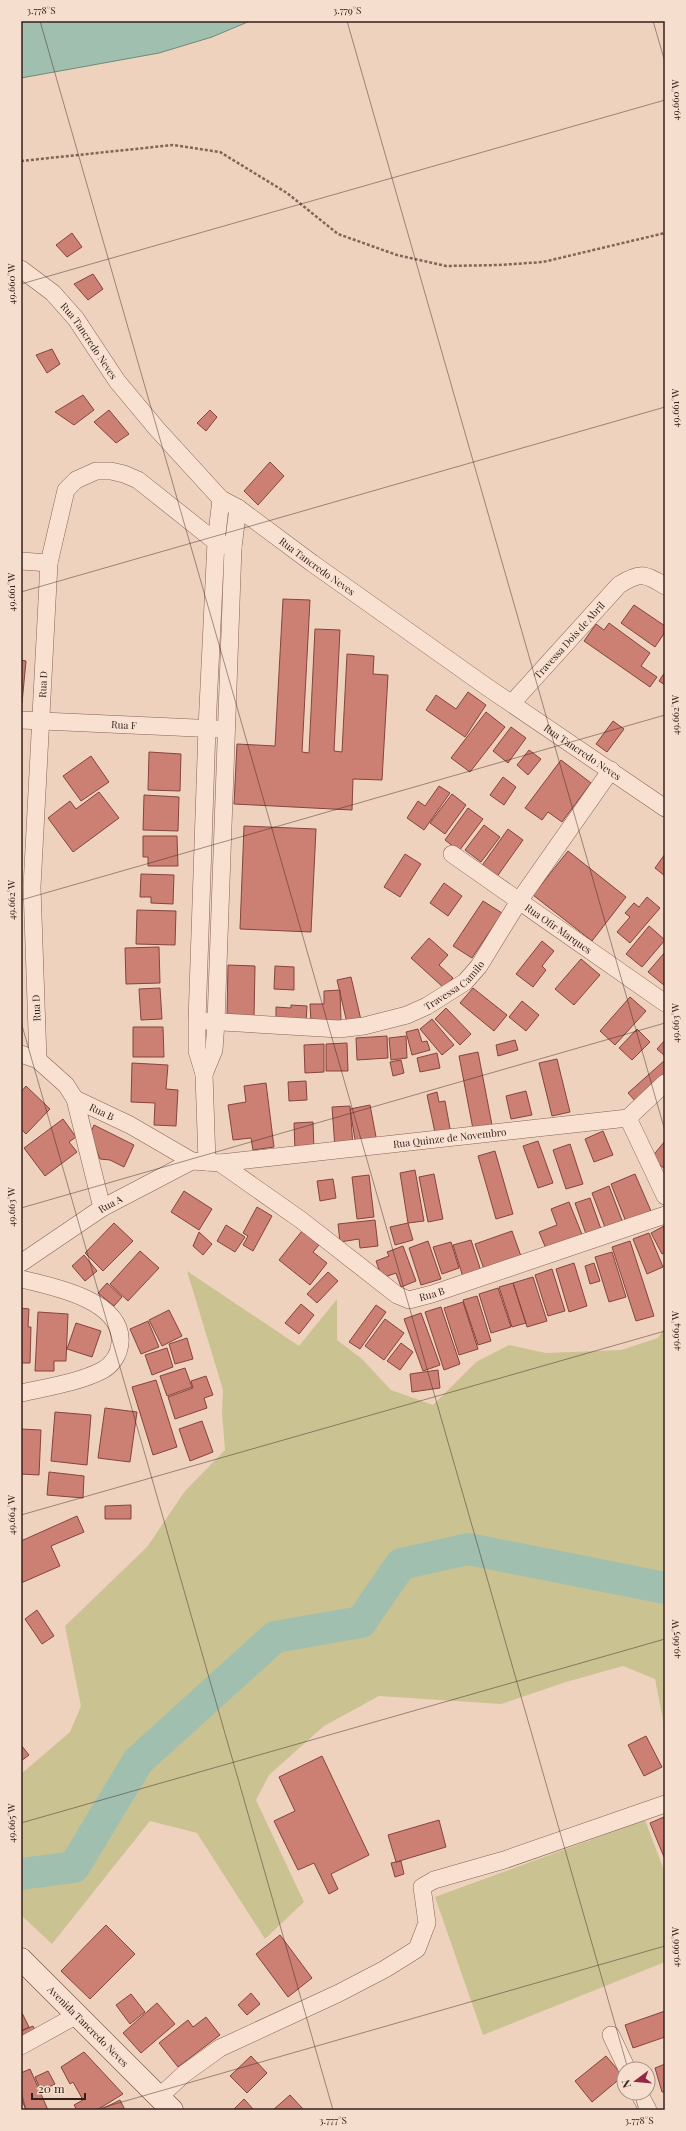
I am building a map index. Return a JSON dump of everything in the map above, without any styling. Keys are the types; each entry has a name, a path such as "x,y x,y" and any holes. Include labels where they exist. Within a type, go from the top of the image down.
{"street":[{"name":"Rua Tancredo Neves","path":"21,270 53,293 76,319 117,381 157,429 221,499 238,508 312,564 665,808"},
{"name":"Rua D","path":"38,1060 27,887 40,721 49,563 66,490 76,480 96,471 111,471 124,474 138,480 216,542 233,547"},
{"path":"207,1162 204,1074 197,1051 197,1021 207,728 216,542 221,499"},
{"path":"204,1074 214,1050 216,1022 228,730 233,547 238,508"},
{"path":"21,562 49,563"},
{"name":"Travessa Dois de Abril","path":"512,703 619,585 635,576 650,576 665,586"},
{"name":"Rua F","path":"21,720 228,730"},
{"name":"Travessa Camilo","path":"197,1021 339,1029 364,1026 407,1015 427,1006 464,982 479,966 519,901 610,770"},
{"name":"Rua Ofir Marques","path":"452,854 665,1003"},
{"path":"21,1054 38,1060 66,1084 75,1099 102,1208"},
{"path":"665,1083 628,1118 665,1196"},
{"name":"Rua B","path":"75,1099 207,1162 301,1220 387,1289 409,1300 432,1294 665,1215"},
{"name":"Rua Quinze de Novembro","path":"207,1162 628,1118"},
{"name":"Rua A","path":"21,1263 102,1208 207,1162"},
{"path":"21,1279 58,1287 82,1296 102,1308 115,1323 120,1337 114,1361 104,1370 84,1378 21,1393"},
{"path":"166,2104 184,2074 220,2048 339,1993 385,1969 417,1949 427,1923 422,1887 434,1880 504,1860 665,1804"},
{"name":"Avenida Tancredo Neves","path":"21,1958 166,2104"},
{"path":"21,2046 77,2015"},
{"path":"611,2034 623,2061"}],"path":[{"path":"21,161 173,145 220,152 287,194 338,234 397,255 446,266 499,266 543,262 665,233"}],"shaded area":[{"path":"21,21 250,21 212,37 159,53 21,78"},
{"path":"187,1271 299,1346 337,1299 337,1340 362,1359 391,1390 433,1405 476,1362 509,1345 546,1353 621,1350 658,1338 665,1327 665,1730 655,1679 623,1666 566,1682 501,1704 379,1696 324,1726 269,1775 256,1800 304,1902 265,1939 197,1833 150,1821 52,1944 21,1915 21,1774 70,1732 81,1706 65,1626 147,1547 185,1491 225,1450 222,1413 223,1390"},
{"path":"645,1820 665,1873 665,1962 483,2035 435,1897"}],"building":[{"path":"72,233 82,247 67,257 56,245"},
{"path":"93,274 103,289 88,300 74,284"},
{"path":"52,349 60,364 47,373 36,355"},
{"path":"83,395 94,410 74,425 55,412"},
{"path":"109,410 129,434 116,443 94,422"},
{"path":"210,410 217,417 206,431 197,423"},
{"path":"270,462 284,476 258,505 244,491"},
{"path":"283,599 310,600 302,752 309,753 315,629 340,630 334,751 342,752 347,654 374,656 373,674 388,675 382,780 353,779 352,810 234,804 237,744 275,746"},
{"path":"634,605 665,626 665,632 655,647 621,623"},
{"path":"609,623 650,653 641,666 657,677 650,687 584,641 596,624 604,630"},
{"path":"21,660 26,661 22,703 21,703"},
{"path":"665,672 665,685 659,681"},
{"path":"468,692 486,705 465,737 426,710 436,695 456,709"},
{"path":"486,712 505,727 470,772 451,758"},
{"path":"613,721 624,729 607,752 596,744"},
{"path":"511,727 526,738 508,763 493,751"},
{"path":"529,750 541,759 528,775 517,765"},
{"path":"149,752 181,754 180,791 148,790"},
{"path":"91,756 109,782 81,801 63,776"},
{"path":"561,760 591,783 562,822 548,812 542,820 525,808"},
{"path":"503,777 516,787 504,805 490,795"},
{"path":"439,786 450,793 424,830 407,818 418,801 425,806"},
{"path":"99,792 119,818 73,852 48,818 70,801 76,809"},
{"path":"452,794 466,805 445,834 430,823"},
{"path":"144,795 179,797 178,831 143,830"},
{"path":"468,808 483,819 459,851 445,840"},
{"path":"484,825 500,837 481,862 465,850"},
{"path":"244,826 316,829 311,932 240,929"},
{"path":"508,829 523,840 496,878 481,867"},
{"path":"143,836 177,836 178,866 148,866 148,857 143,857"},
{"path":"568,851 626,897 592,941 533,895"},
{"path":"405,854 421,864 400,897 384,887"},
{"path":"665,854 665,876 655,868"},
{"path":"141,874 174,875 173,904 151,903 151,897 140,897"},
{"path":"444,883 462,896 448,916 430,903"},
{"path":"647,897 660,908 630,943 617,932 630,917 625,913 634,903 639,907"},
{"path":"483,901 502,913 472,958 453,946"},
{"path":"137,910 176,911 175,945 136,944"},
{"path":"649,926 665,940 642,967 626,954"},
{"path":"429,938 448,955 439,965 453,978 444,988 411,958"},
{"path":"542,941 554,951 542,966 546,970 533,987 516,974"},
{"path":"159,947 160,983 126,984 125,948"},
{"path":"665,952 665,986 648,972"},
{"path":"581,959 600,975 574,1005 555,989"},
{"path":"228,965 255,966 254,1018 227,1017"},
{"path":"275,966 294,967 294,990 274,989"},
{"path":"351,977 361,1020 347,1023 337,980"},
{"path":"160,988 162,1019 141,1020 139,989"},
{"path":"473,988 507,1015 494,1031 460,1003"},
{"path":"340,990 341,1021 311,1022 310,1004 324,1004 324,991"},
{"path":"630,997 646,1011 615,1045 600,1031"},
{"path":"522,1001 539,1015 526,1031 509,1017"},
{"path":"291,1005 307,1006 306,1022 276,1021 276,1007 291,1008"},
{"path":"446,1008 471,1034 460,1045 435,1019"},
{"path":"432,1019 454,1045 442,1055 420,1029"},
{"path":"133,1027 163,1027 164,1057 133,1057"},
{"path":"418,1029 422,1042 427,1041 430,1050 412,1055 406,1032"},
{"path":"637,1029 650,1042 632,1060 619,1048"},
{"path":"387,1036 388,1058 357,1060 356,1038"},
{"path":"406,1036 407,1058 391,1060 389,1038"},
{"path":"515,1040 518,1050 498,1056 496,1045"},
{"path":"665,1040 665,1056 657,1049"},
{"path":"347,1043 348,1071 326,1071 326,1044"},
{"path":"324,1044 324,1072 305,1073 304,1045"},
{"path":"478,1052 492,1125 473,1129 459,1056"},
{"path":"437,1053 440,1068 420,1072 417,1058"},
{"path":"557,1059 570,1112 552,1116 539,1063"},
{"path":"401,1060 404,1073 393,1076 390,1062"},
{"path":"665,1060 665,1078 637,1103 628,1093"},
{"path":"132,1063 168,1065 166,1089 178,1090 176,1126 154,1125 155,1103 131,1102"},
{"path":"306,1081 307,1100 289,1101 288,1082"},
{"path":"266,1083 274,1147 253,1150 251,1138 233,1140 228,1105 246,1102 244,1086"},
{"path":"26,1086 50,1109 26,1134 21,1129 21,1092"},
{"path":"526,1091 532,1115 511,1119 506,1096"},
{"path":"437,1092 439,1102 445,1101 451,1134 436,1137 427,1095"},
{"path":"370,1105 377,1142 356,1146 350,1109"},
{"path":"350,1106 353,1146 335,1148 332,1107"},
{"path":"63,1119 76,1137 69,1142 77,1152 45,1176 24,1148"},
{"path":"313,1122 314,1150 295,1151 294,1123"},
{"path":"94,1125 134,1145 124,1167 110,1160 100,1159 90,1134"},
{"path":"603,1131 613,1155 594,1162 585,1139"},
{"path":"538,1141 553,1183 538,1188 523,1146"},
{"path":"665,1141 665,1169 651,1158"},
{"path":"570,1144 583,1184 566,1189 553,1150"},
{"path":"495,1151 513,1214 496,1219 478,1156"},
{"path":"415,1170 424,1221 408,1223 400,1173"},
{"path":"434,1174 443,1219 428,1222 419,1177"},
{"path":"635,1174 651,1211 626,1222 611,1184"},
{"path":"369,1175 374,1217 357,1219 352,1177"},
{"path":"333,1179 336,1198 320,1201 317,1181"},
{"path":"609,1186 623,1223 606,1230 592,1193"},
{"path":"184,1191 212,1209 199,1230 171,1212"},
{"path":"590,1198 601,1229 586,1234 575,1203"},
{"path":"569,1202 583,1237 547,1251 539,1232 557,1225 551,1209"},
{"path":"257,1207 272,1216 253,1251 243,1245 248,1236 243,1233"},
{"path":"375,1220 378,1246 360,1248 359,1239 340,1242 338,1224"},
{"path":"114,1223 133,1241 103,1271 85,1253"},
{"path":"408,1223 413,1240 395,1245 390,1227"},
{"path":"226,1225 245,1237 235,1252 217,1241"},
{"path":"664,1226 665,1252 662,1254 651,1233"},
{"path":"302,1231 319,1245 313,1252 327,1263 310,1285 279,1260"},
{"path":"512,1231 522,1259 485,1272 475,1244"},
{"path":"199,1232 212,1244 203,1255 193,1246"},
{"path":"649,1233 663,1267 647,1274 633,1239"},
{"path":"471,1240 481,1271 463,1277 453,1245"},
{"path":"428,1241 441,1279 421,1285 409,1248"},
{"path":"630,1241 654,1316 636,1321 612,1247"},
{"path":"451,1242 459,1268 442,1274 433,1247"},
{"path":"403,1246 416,1281 401,1287 396,1273 382,1278 376,1261 389,1256 387,1252"},
{"path":"140,1251 159,1268 128,1301 110,1284"},
{"path":"612,1252 626,1297 609,1302 595,1257"},
{"path":"84,1255 97,1271 85,1281 72,1266"},
{"path":"574,1263 587,1306 569,1312 556,1269"},
{"path":"594,1263 600,1281 590,1284 585,1266"},
{"path":"552,1269 565,1311 548,1316 535,1275"},
{"path":"328,1272 338,1281 317,1303 307,1294"},
{"path":"533,1277 547,1321 527,1327 513,1283"},
{"path":"107,1283 122,1297 114,1306 98,1293"},
{"path":"513,1283 526,1323 512,1327 499,1287"},
{"path":"498,1288 511,1327 491,1333 479,1294"},
{"path":"477,1296 491,1341 478,1345 463,1300"},
{"path":"463,1302 478,1349 459,1355 444,1308"},
{"path":"301,1304 314,1315 299,1334 285,1323"},
{"path":"376,1305 386,1312 360,1349 349,1342"},
{"path":"441,1307 460,1364 444,1370 425,1312"},
{"path":"21,1308 29,1309 28,1327 31,1327 30,1363 21,1363"},
{"path":"169,1310 182,1336 162,1346 149,1320"},
{"path":"38,1312 68,1314 66,1361 54,1361 54,1371 35,1371"},
{"path":"421,1313 440,1365 423,1371 404,1319"},
{"path":"385,1319 404,1333 384,1360 365,1346"},
{"path":"148,1321 159,1347 141,1354 130,1329"},
{"path":"76,1323 101,1331 92,1357 67,1349"},
{"path":"187,1338 193,1359 175,1364 169,1344"},
{"path":"401,1343 413,1352 400,1370 387,1361"},
{"path":"167,1348 173,1367 152,1375 145,1355"},
{"path":"185,1368 192,1387 167,1396 160,1376"},
{"path":"438,1370 440,1388 412,1392 410,1374"},
{"path":"206,1376 213,1395 204,1398 207,1408 175,1419 168,1397 193,1388 191,1381"},
{"path":"156,1380 177,1447 153,1455 132,1387"},
{"path":"105,1408 137,1412 130,1462 98,1458"},
{"path":"55,1412 91,1415 87,1465 51,1461"},
{"path":"202,1421 213,1452 190,1461 179,1429"},
{"path":"21,1429 41,1430 39,1475 21,1474"},
{"path":"49,1472 84,1476 83,1498 47,1495"},
{"path":"131,1505 131,1519 105,1519 105,1506"},
{"path":"77,1516 84,1532 51,1546 60,1566 21,1583 21,1541"},
{"path":"37,1610 54,1636 42,1644 25,1619"},
{"path":"646,1736 662,1767 644,1776 628,1745"},
{"path":"21,1745 29,1755 21,1761"},
{"path":"322,1756 369,1855 331,1874 338,1889 329,1894 314,1863 298,1870 274,1821 295,1811 279,1777"},
{"path":"664,1817 665,1820 664,1857 650,1823"},
{"path":"439,1820 446,1847 396,1862 388,1835"},
{"path":"401,1861 404,1874 395,1877 391,1863"},
{"path":"106,1925 135,1954 90,1999 61,1971"},
{"path":"280,1935 312,1978 288,1997 256,1954"},
{"path":"251,1993 260,2004 247,2015 238,2005"},
{"path":"131,1994 145,2012 130,2024 116,2005"},
{"path":"157,2003 175,2024 141,2053 123,2033"},
{"path":"21,2011 29,2027 21,2031"},
{"path":"665,2011 665,2037 633,2048 625,2025"},
{"path":"206,2017 220,2035 178,2067 159,2043 188,2020 193,2027"},
{"path":"33,2026 37,2034 21,2042 21,2031"},
{"path":"84,2052 123,2094 97,2110 77,2110 74,2105 83,2100 73,2082 70,2084 61,2067"},
{"path":"251,2056 267,2073 247,2093 230,2076"},
{"path":"606,2056 616,2068 616,2082 592,2102 575,2081"},
{"path":"665,2064 665,2092 662,2092 656,2068"},
{"path":"30,2069 48,2110 26,2110 21,2098 21,2073"},
{"path":"48,2071 55,2084 41,2091 35,2077"},
{"path":"290,2095 304,2110 273,2110"},
{"path":"244,2099 254,2110 233,2110"},
{"path":"120,2100 125,2110 100,2110"}],"waterway":[{"path":"21,1874 74,1867 138,1761 275,1637 361,1622 401,1564 468,1549 665,1588"}]}
